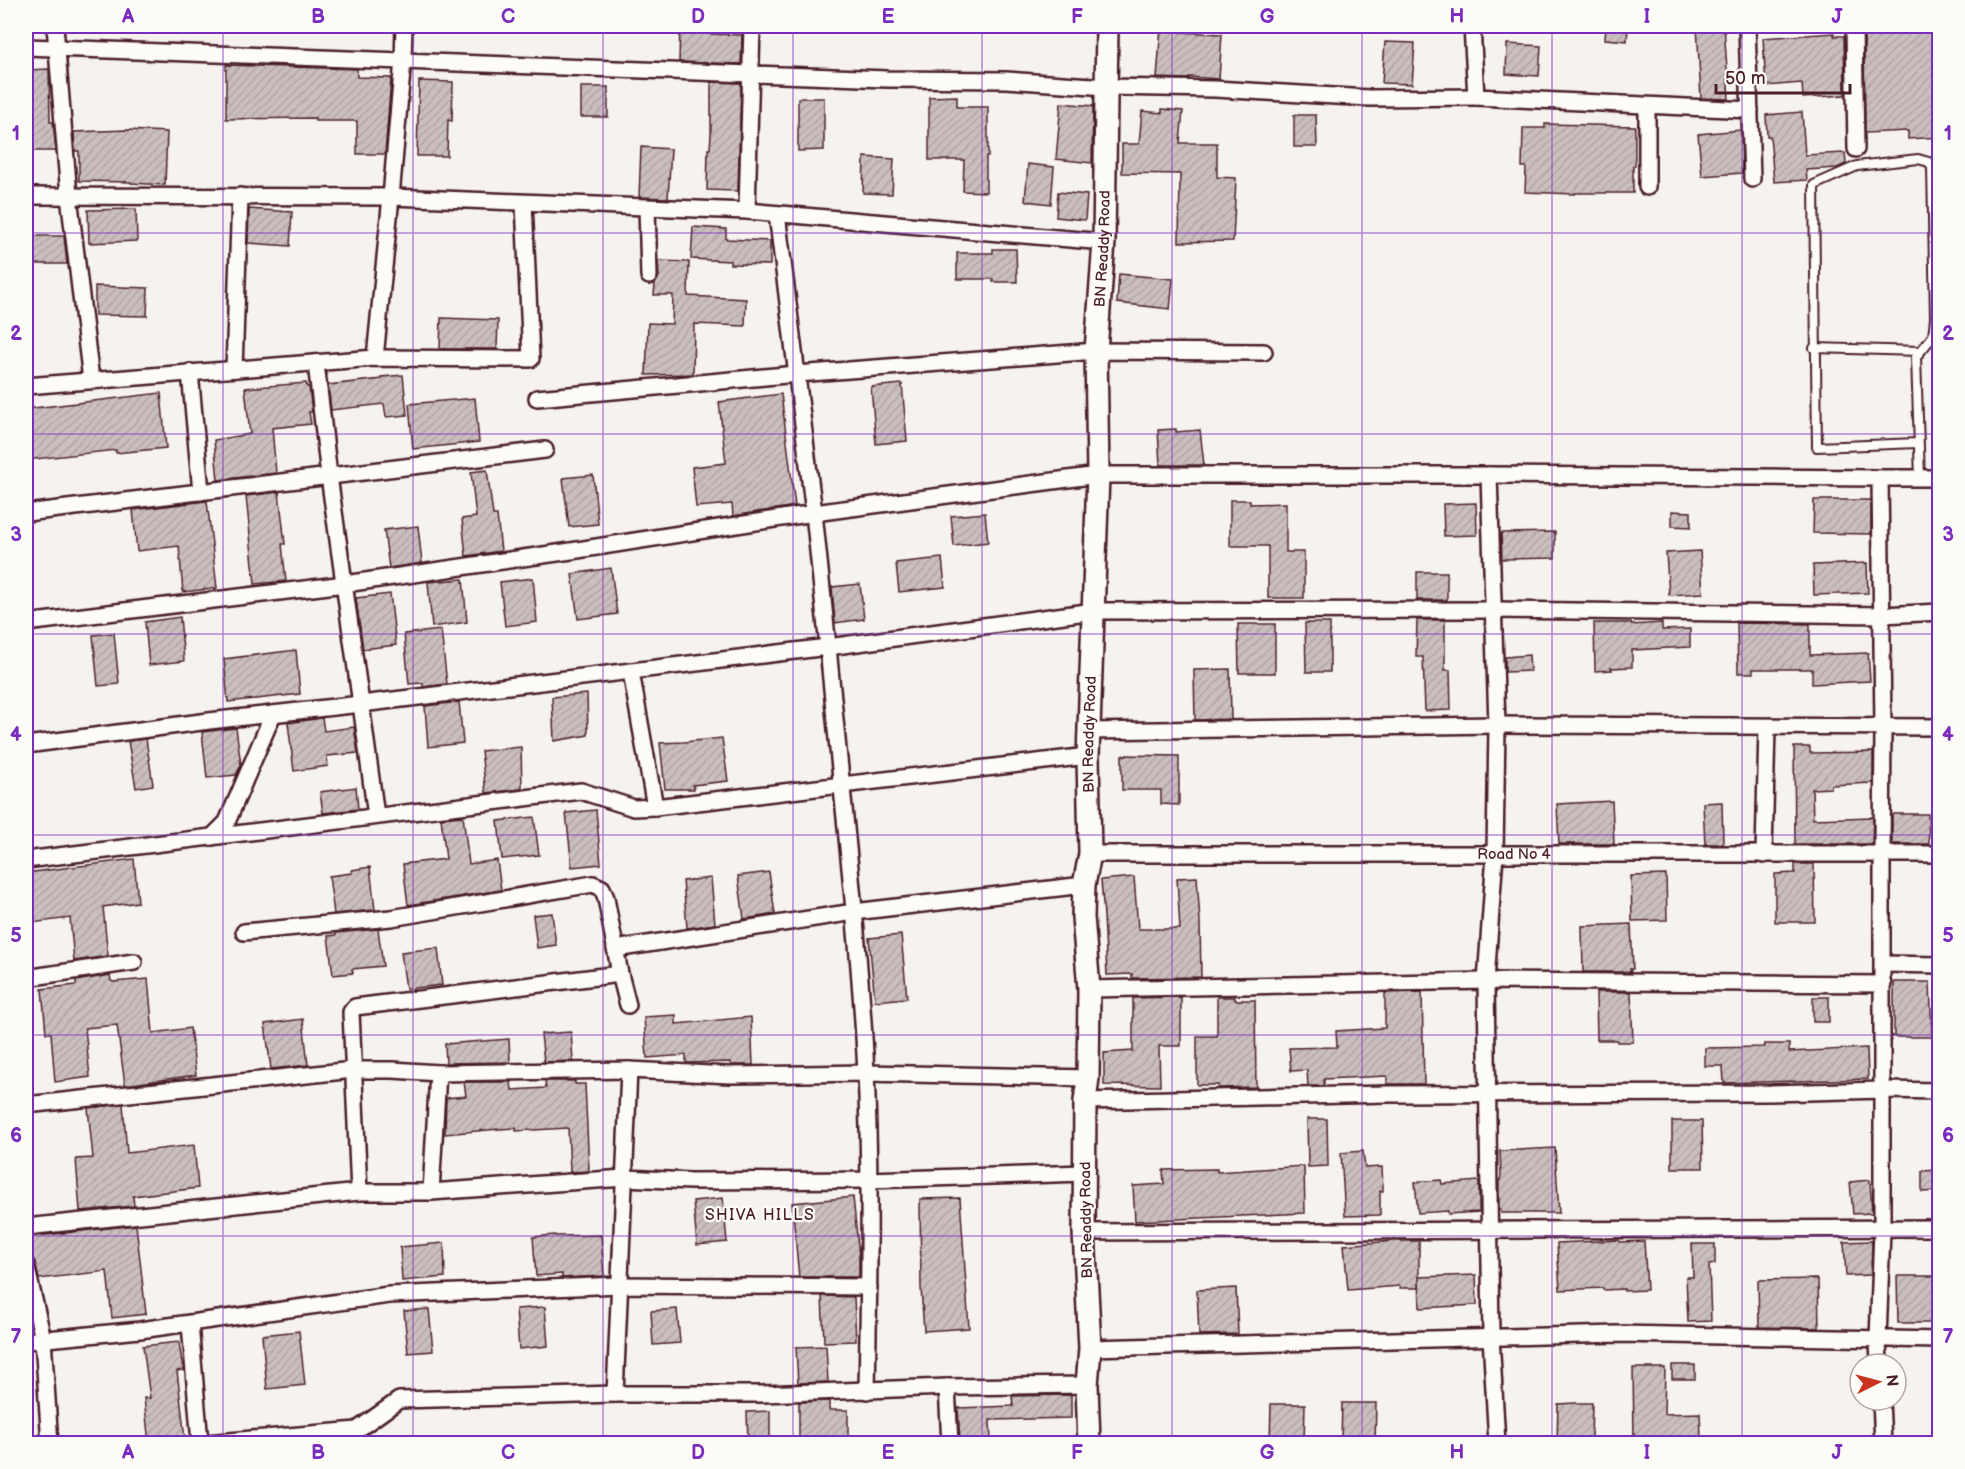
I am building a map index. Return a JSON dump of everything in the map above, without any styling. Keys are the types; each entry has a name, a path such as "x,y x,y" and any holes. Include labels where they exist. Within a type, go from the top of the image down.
{"street":[{"path":"55,26 69,196 91,380"},
{"path":"375,358 403,60 404,26"},
{"path":"747,211 752,26"},
{"name":"BN Readdy Road","path":"1089,1443 1087,1385 1090,1348 1084,1232 1089,989 1083,917 1084,885 1090,854 1088,756 1098,475 1096,351 1104,242 1107,26"},
{"path":"1472,26 1476,97"},
{"path":"1747,26 1752,179"},
{"path":"1854,26 1856,150"},
{"path":"26,47 887,78 1006,80 1107,87 1215,89 1369,98 1476,97 1750,110"},
{"path":"1647,106 1647,187"},
{"path":"26,196 391,197 747,211 1104,242"},
{"path":"234,369 240,196"},
{"path":"26,386 375,358 531,359 524,203"},
{"path":"647,208 649,276"},
{"path":"777,214 814,513 854,912 866,1073 869,1287 867,1391"},
{"path":"537,398 797,374 1096,351 1264,352"},
{"path":"316,363 329,476 376,816"},
{"path":"190,372 201,492"},
{"path":"26,513 545,450"},
{"path":"26,623 345,584 571,552 814,513 1098,475 1940,478"},
{"path":"1489,475 1497,725 1495,854 1486,981 1491,1336 1497,1443"},
{"path":"1878,1352 1883,1090 1883,615 1880,478"},
{"path":"26,745 631,672 1094,611 1494,610 1883,615 1940,612"},
{"path":"631,672 654,807"},
{"path":"212,837 227,822 273,714"},
{"path":"1089,731 1497,725 1940,727"},
{"path":"1764,855 1767,727"},
{"path":"26,860 581,791 634,808 654,807 1088,756"},
{"name":"Road No 4","path":"1090,854 1940,854"},
{"path":"244,932 391,918 593,884 602,888 606,898 628,1005"},
{"path":"615,949 854,912 1084,885"},
{"path":"26,978 134,962"},
{"path":"1883,964 1940,965"},
{"path":"359,1192 351,1012 355,1007 620,975"},
{"path":"1089,989 1486,981 1883,984"},
{"path":"26,1105 353,1070 438,1073 629,1070 730,1075 866,1073 1088,1078"},
{"path":"615,1394 629,1070"},
{"path":"431,1192 438,1073"},
{"path":"1085,1101 1387,1094 1771,1094 1940,1090"},
{"path":"26,1227 359,1192 431,1192 624,1178 692,1181 868,1180 1085,1173"},
{"path":"1084,1232 1940,1228"},
{"path":"26,1265 43,1339 50,1443"},
{"path":"26,1341 190,1324 389,1295 619,1285 869,1287"},
{"path":"190,1324 200,1443"},
{"path":"1090,1348 1618,1334 1940,1340"},
{"path":"194,1443 357,1430 399,1400 615,1394 762,1394 947,1387 1087,1385"},
{"path":"947,1387 951,1443"},
{"path":"1882,1412 1884,1443"}],"lane":[{"path":"1856,150 1857,166"},
{"path":"1918,442 1817,447 1814,348 1814,185 1857,166 1918,159 1929,162 1932,168 1935,329 1933,336 1916,357 1920,478"},
{"path":"1814,348 1920,351"}],"building":[{"path":"680,26 709,26 708,34 742,35 741,64 679,62"},
{"path":"1161,26 1181,26 1180,32 1222,34 1219,79 1157,78"},
{"path":"1606,26 1628,26 1627,41 1605,39"},
{"path":"1697,26 1724,26 1729,99 1701,98"},
{"path":"1936,31 1940,137 1908,139 1908,131 1865,133 1864,34"},
{"path":"1834,33 1834,36 1844,36 1845,95 1803,98 1802,83 1766,86 1763,38"},
{"path":"1385,42 1415,43 1412,84 1382,83"},
{"path":"1507,44 1541,46 1539,76 1506,74"},
{"path":"226,65 357,69 357,77 391,78 385,154 357,154 357,121 315,121 315,118 226,119"},
{"path":"49,69 50,122 53,122 56,151 26,151 26,70"},
{"path":"419,81 453,82 452,121 448,120 447,156 417,156"},
{"path":"711,82 741,83 738,191 707,190 708,149 710,149 711,134"},
{"path":"581,87 608,87 608,117 581,117"},
{"path":"957,96 957,107 988,107 986,192 963,191 964,160 929,160 929,97"},
{"path":"798,98 824,98 824,150 798,151"},
{"path":"1061,103 1093,106 1092,163 1056,159"},
{"path":"1162,109 1183,111 1180,143 1217,143 1217,177 1236,178 1233,241 1179,242 1180,174 1122,173 1122,144 1139,144 1142,111 1162,113"},
{"path":"1802,112 1805,155 1845,153 1846,164 1837,168 1806,170 1807,180 1774,182 1766,115"},
{"path":"1294,115 1316,115 1317,147 1294,147"},
{"path":"1545,124 1635,126 1633,193 1525,192 1526,167 1522,167 1523,128 1545,128"},
{"path":"127,130 167,132 165,185 79,181 79,151 75,151 74,132"},
{"path":"1741,130 1742,173 1702,176 1698,134"},
{"path":"641,147 671,149 668,198 639,197"},
{"path":"864,157 894,159 892,194 863,193"},
{"path":"1028,164 1054,167 1051,204 1025,201"},
{"path":"1058,192 1087,195 1085,220 1056,217"},
{"path":"136,209 137,241 89,243 88,210"},
{"path":"249,209 292,212 290,246 248,243"},
{"path":"693,227 726,229 726,239 770,241 770,265 730,264 730,261 691,259"},
{"path":"26,236 64,236 67,264 26,264"},
{"path":"993,249 1016,249 1017,282 957,279 957,253 993,253"},
{"path":"658,261 689,262 688,296 746,299 745,326 694,324 693,374 646,375 648,323 672,324 673,295 654,295 655,284 659,276"},
{"path":"1119,274 1173,279 1170,309 1117,303"},
{"path":"95,286 148,288 147,316 95,315"},
{"path":"441,318 498,320 497,349 440,349"},
{"path":"403,375 407,415 386,417 384,404 331,410 328,385"},
{"path":"306,383 309,387 311,424 272,428 276,473 218,480 214,440 250,434 245,388"},
{"path":"902,384 907,441 876,444 871,387"},
{"path":"161,393 166,448 116,453 116,450 26,460 26,409"},
{"path":"781,394 795,506 733,516 732,504 696,507 692,467 726,463 719,402"},
{"path":"475,398 479,442 413,449 409,404"},
{"path":"1176,429 1176,432 1200,430 1204,465 1160,465 1158,430"},
{"path":"487,470 493,515 497,515 501,551 466,556 462,519 476,517 471,472"},
{"path":"593,475 598,524 569,527 563,478"},
{"path":"279,492 285,544 282,544 286,581 255,584 246,496"},
{"path":"1230,500 1250,500 1250,504 1286,503 1286,552 1304,552 1304,598 1268,598 1268,546 1230,546"},
{"path":"1814,500 1871,500 1871,534 1813,533"},
{"path":"207,501 217,588 183,592 179,546 137,551 133,510"},
{"path":"1476,503 1477,535 1444,536 1443,504"},
{"path":"1672,511 1691,512 1691,527 1672,526"},
{"path":"985,513 988,542 954,546 951,516"},
{"path":"418,526 422,563 389,568 384,530"},
{"path":"1555,532 1555,558 1502,559 1501,533"},
{"path":"1700,551 1703,593 1669,595 1666,553"},
{"path":"942,558 945,587 899,592 896,563"},
{"path":"1867,563 1868,593 1814,595 1813,565"},
{"path":"611,568 617,614 578,619 572,574"},
{"path":"1417,572 1447,572 1447,600 1417,600"},
{"path":"533,578 537,622 505,626 500,582"},
{"path":"463,579 467,622 432,627 428,582"},
{"path":"860,584 864,619 835,623 832,587"},
{"path":"390,594 396,645 363,649 356,598"},
{"path":"180,617 184,661 149,665 145,622"},
{"path":"1417,620 1445,620 1445,670 1450,670 1451,710 1425,711 1423,657 1416,657"},
{"path":"1305,623 1330,623 1330,672 1306,672"},
{"path":"1594,623 1631,623 1631,625 1662,623 1662,630 1690,629 1690,647 1632,650 1632,667 1595,671"},
{"path":"1737,623 1810,624 1810,655 1868,653 1870,681 1812,684 1812,669 1753,669 1753,673 1738,673"},
{"path":"1238,624 1275,624 1275,673 1239,673"},
{"path":"441,630 447,684 423,687 423,683 409,684 404,634"},
{"path":"114,633 119,684 98,686 93,635"},
{"path":"296,650 300,694 228,702 224,659"},
{"path":"1529,655 1530,671 1505,672 1505,657"},
{"path":"1230,669 1231,719 1195,720 1194,670"},
{"path":"587,694 588,735 554,741 552,697"},
{"path":"459,702 463,743 428,747 425,706"},
{"path":"322,718 324,731 354,727 358,753 327,756 328,766 294,771 288,723"},
{"path":"236,728 241,765 236,775 207,778 202,732"},
{"path":"722,738 728,781 693,785 694,789 665,789 660,743"},
{"path":"146,739 153,785 136,788 128,741"},
{"path":"521,747 522,789 486,793 481,751"},
{"path":"1794,747 1810,747 1810,753 1873,752 1873,783 1831,785 1831,788 1812,789 1813,819 1873,817 1872,844 1795,844"},
{"path":"1122,755 1179,756 1179,805 1161,804 1161,790 1122,790"},
{"path":"356,787 358,809 323,813 320,792"},
{"path":"1612,801 1614,844 1559,844 1557,804"},
{"path":"1722,802 1723,844 1705,844 1703,803"},
{"path":"596,810 601,864 572,867 566,813"},
{"path":"1894,814 1928,814 1929,844 1892,844 1892,816"},
{"path":"463,816 469,864 497,860 501,890 408,905 403,864 446,859 441,818"},
{"path":"534,817 539,855 502,859 498,821"},
{"path":"134,859 138,902 103,907 108,956 74,961 70,918 31,923 26,873"},
{"path":"1795,864 1814,864 1815,922 1775,922 1775,874 1795,873"},
{"path":"370,867 375,910 334,914 329,876 352,873 352,870"},
{"path":"769,872 775,914 744,919 738,876"},
{"path":"1666,875 1667,920 1632,921 1631,876"},
{"path":"1134,877 1138,929 1180,929 1177,878 1197,877 1201,977 1132,978 1132,974 1107,975 1101,880"},
{"path":"711,878 715,924 687,928 683,881"},
{"path":"552,913 556,945 537,948 533,915"},
{"path":"1631,924 1633,969 1630,969 1631,972 1583,972 1582,926"},
{"path":"378,929 383,966 352,969 353,973 333,975 328,936 336,935 336,933"},
{"path":"901,935 907,998 875,1001 869,938"},
{"path":"438,948 442,985 406,989 401,952"},
{"path":"110,975 113,982 148,979 153,1033 190,1028 196,1075 125,1085 117,1025 85,1028 90,1077 55,1082 51,1033 46,1033 42,989 76,985 76,981"},
{"path":"1894,982 1930,982 1932,1037 1894,1037"},
{"path":"1422,992 1424,1084 1387,1084 1387,1076 1324,1079 1324,1086 1308,1086 1307,1070 1291,1071 1289,1048 1337,1047 1336,1031 1385,1028 1385,993"},
{"path":"1596,992 1631,992 1633,1042 1597,1040"},
{"path":"1181,997 1181,1046 1159,1046 1160,1086 1104,1085 1104,1053 1133,1051 1133,998"},
{"path":"1217,997 1255,1000 1256,1087 1218,1088 1218,1085 1197,1085 1197,1036 1217,1036"},
{"path":"1813,997 1829,997 1829,1022 1813,1022"},
{"path":"676,1015 676,1024 751,1017 753,1065 731,1065 731,1062 686,1063 686,1055 647,1058 644,1017"},
{"path":"303,1019 308,1065 271,1069 265,1024"},
{"path":"571,1032 573,1061 544,1062 541,1034"},
{"path":"509,1039 510,1062 446,1063 445,1044"},
{"path":"1764,1044 1789,1044 1789,1052 1867,1048 1868,1079 1724,1083 1723,1066 1705,1066 1705,1048 1765,1047"},
{"path":"545,1081 575,1081 575,1084 585,1084 589,1171 570,1172 568,1128 516,1131 516,1128 445,1134 446,1098 466,1096 464,1082 511,1082 512,1090 546,1088"},
{"path":"123,1104 127,1153 194,1145 198,1188 133,1196 134,1206 80,1211 76,1159 93,1158 88,1108"},
{"path":"1307,1119 1327,1119 1328,1166 1308,1167"},
{"path":"1672,1121 1702,1121 1703,1168 1672,1168"},
{"path":"1555,1148 1559,1213 1501,1213 1499,1210 1500,1151"},
{"path":"1363,1151 1365,1168 1382,1167 1383,1191 1380,1191 1380,1215 1345,1216 1341,1153"},
{"path":"1304,1166 1305,1213 1135,1221 1133,1186 1164,1184 1163,1170 1217,1169 1217,1172"},
{"path":"1940,1170 1940,1191 1922,1192 1922,1171"},
{"path":"1441,1180 1442,1184 1479,1181 1479,1212 1418,1213 1415,1182"},
{"path":"1870,1180 1872,1213 1853,1214 1850,1182"},
{"path":"853,1197 859,1277 799,1277 792,1203"},
{"path":"723,1198 727,1242 697,1245 693,1201"},
{"path":"960,1198 969,1328 924,1331 920,1199"},
{"path":"136,1225 146,1314 112,1318 107,1271 39,1279 35,1262 30,1256 28,1237"},
{"path":"601,1235 604,1276 562,1278 562,1274 536,1276 533,1237"},
{"path":"1619,1240 1619,1242 1644,1241 1647,1290 1624,1291 1624,1289 1603,1290 1603,1288 1560,1290 1557,1243"},
{"path":"1419,1241 1419,1288 1400,1288 1400,1286 1348,1290 1344,1245"},
{"path":"1872,1241 1871,1275 1846,1276 1844,1242"},
{"path":"444,1243 445,1277 402,1281 400,1247"},
{"path":"1692,1244 1715,1244 1715,1264 1709,1265 1711,1321 1688,1322 1686,1277 1693,1277"},
{"path":"1476,1275 1477,1305 1420,1308 1419,1277"},
{"path":"1897,1276 1940,1276 1940,1323 1898,1323"},
{"path":"1818,1279 1819,1328 1759,1327 1758,1280"},
{"path":"1236,1288 1238,1334 1199,1335 1197,1290"},
{"path":"822,1296 854,1297 856,1341 824,1342"},
{"path":"545,1307 548,1346 519,1349 516,1309"},
{"path":"429,1309 433,1351 408,1353 404,1311"},
{"path":"677,1309 680,1343 653,1345 651,1311"},
{"path":"299,1331 305,1385 267,1389 262,1335"},
{"path":"179,1342 183,1370 177,1371 185,1439 149,1443 144,1398 150,1398 143,1346"},
{"path":"826,1346 828,1382 798,1383 796,1347"},
{"path":"1672,1365 1695,1365 1695,1379 1672,1379"},
{"path":"1633,1368 1665,1368 1664,1414 1700,1413 1701,1437 1634,1440"},
{"path":"1071,1395 1071,1418 990,1420 991,1443 960,1443 958,1408 1013,1406 1012,1396"},
{"path":"829,1401 829,1410 848,1410 848,1443 799,1443 799,1402"},
{"path":"1342,1403 1376,1403 1375,1443 1341,1443"},
{"path":"1592,1403 1591,1443 1557,1443 1558,1404"},
{"path":"1271,1404 1305,1404 1304,1443 1270,1443"},
{"path":"770,1411 770,1443 748,1443 747,1412"}],"district":[{"name":"SHIVA HILLS","path":"760,1214"}]}
